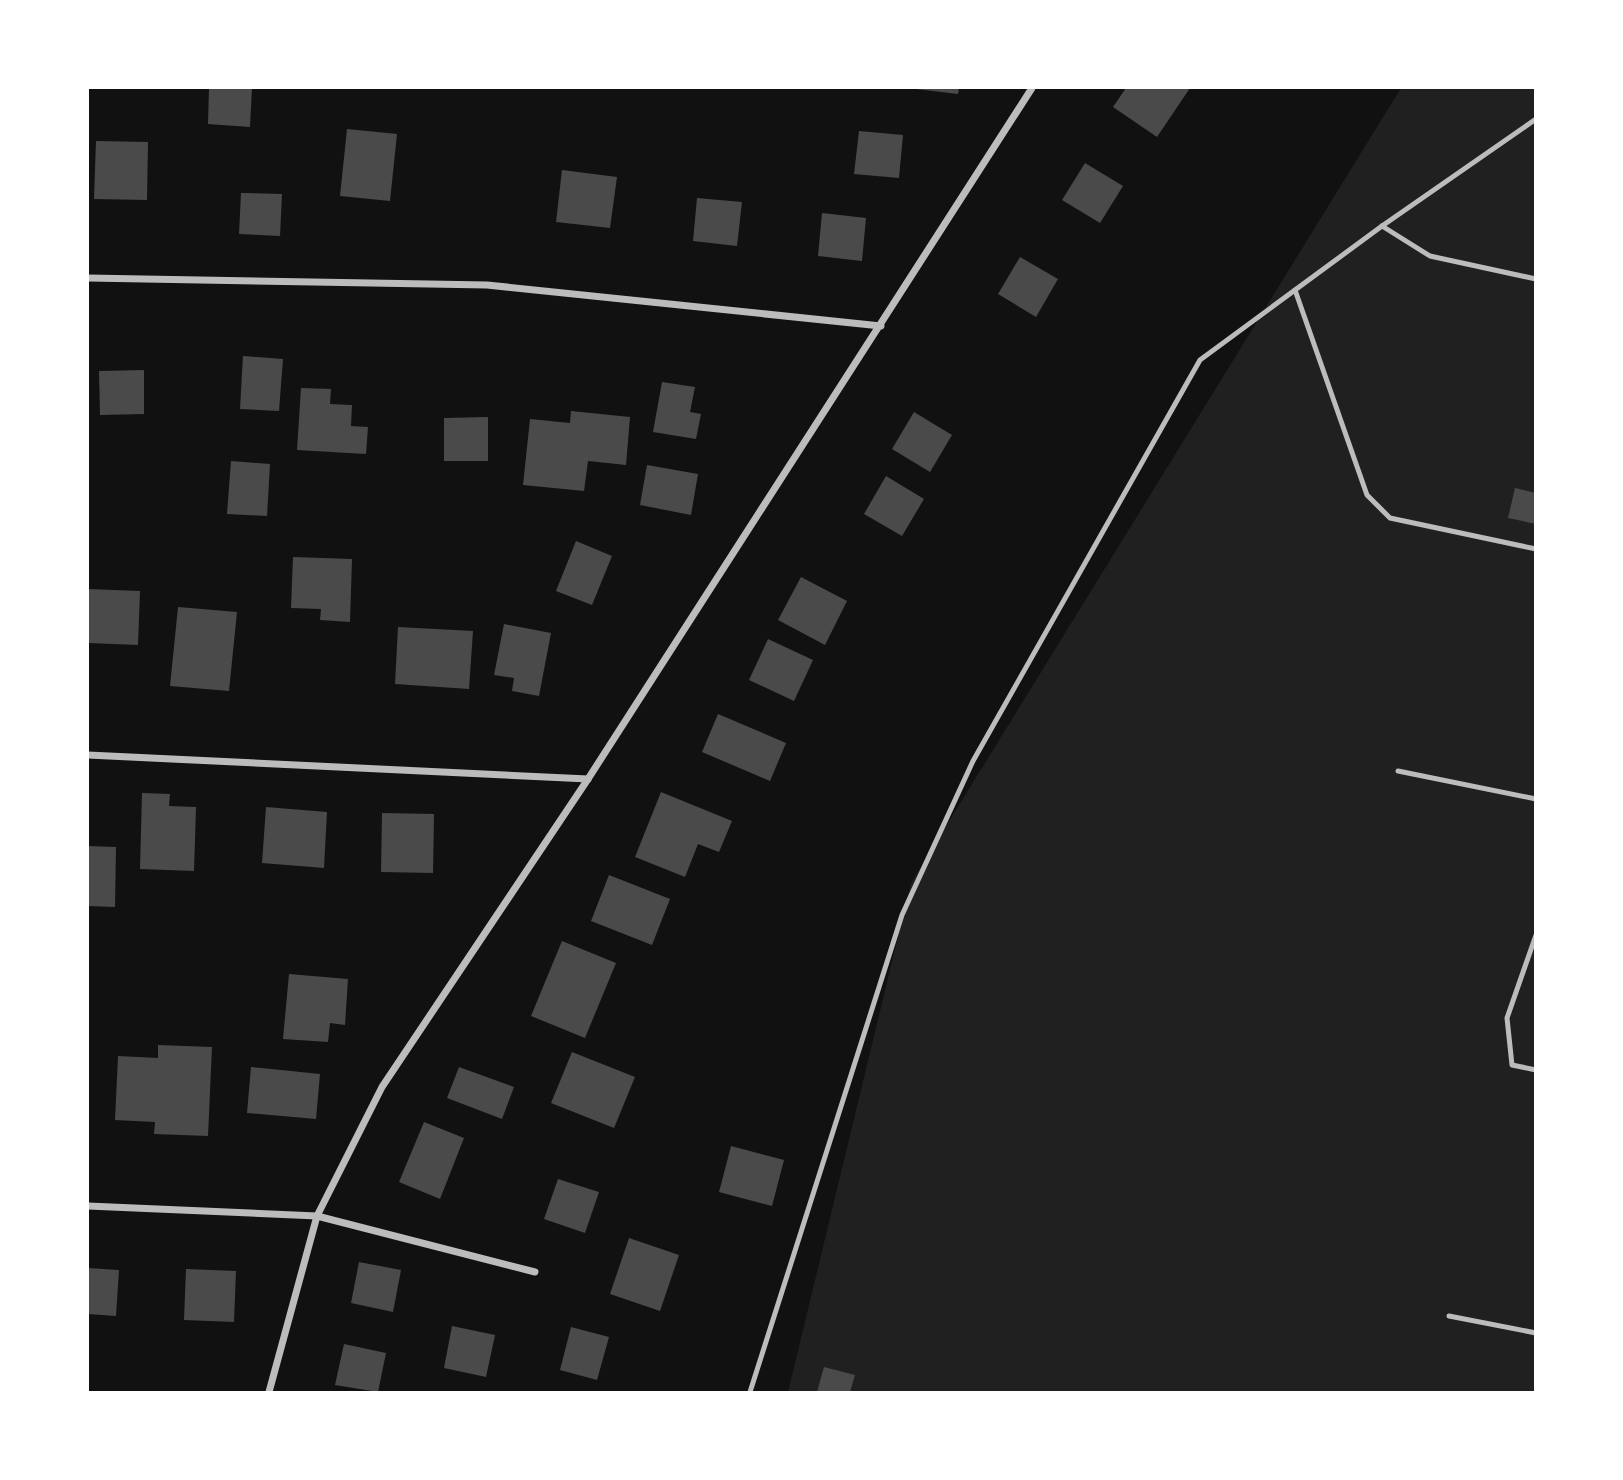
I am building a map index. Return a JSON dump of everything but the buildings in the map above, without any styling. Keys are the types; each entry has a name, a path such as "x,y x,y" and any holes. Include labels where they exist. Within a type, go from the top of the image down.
{"street":[{"path":"269,1392 317,1216 383,1087 588,779 1032,88"},
{"path":"88,278 487,285 881,326"},
{"path":"88,755 588,779"},
{"path":"88,1206 317,1216 535,1272"}],"lane":[{"path":"750,1392 902,915 973,761 1200,360 1382,226 1535,119"},
{"path":"1382,226 1430,256 1535,279"},
{"path":"1295,290 1367,495 1390,518 1535,549"},
{"path":"1398,771 1535,799"},
{"path":"1535,935 1507,1018 1512,1065 1535,1070"},
{"path":"1449,1316 1535,1333"}],"shaded area":[{"path":"1401,88 1535,88 1535,1392 788,1392 911,883"}]}
